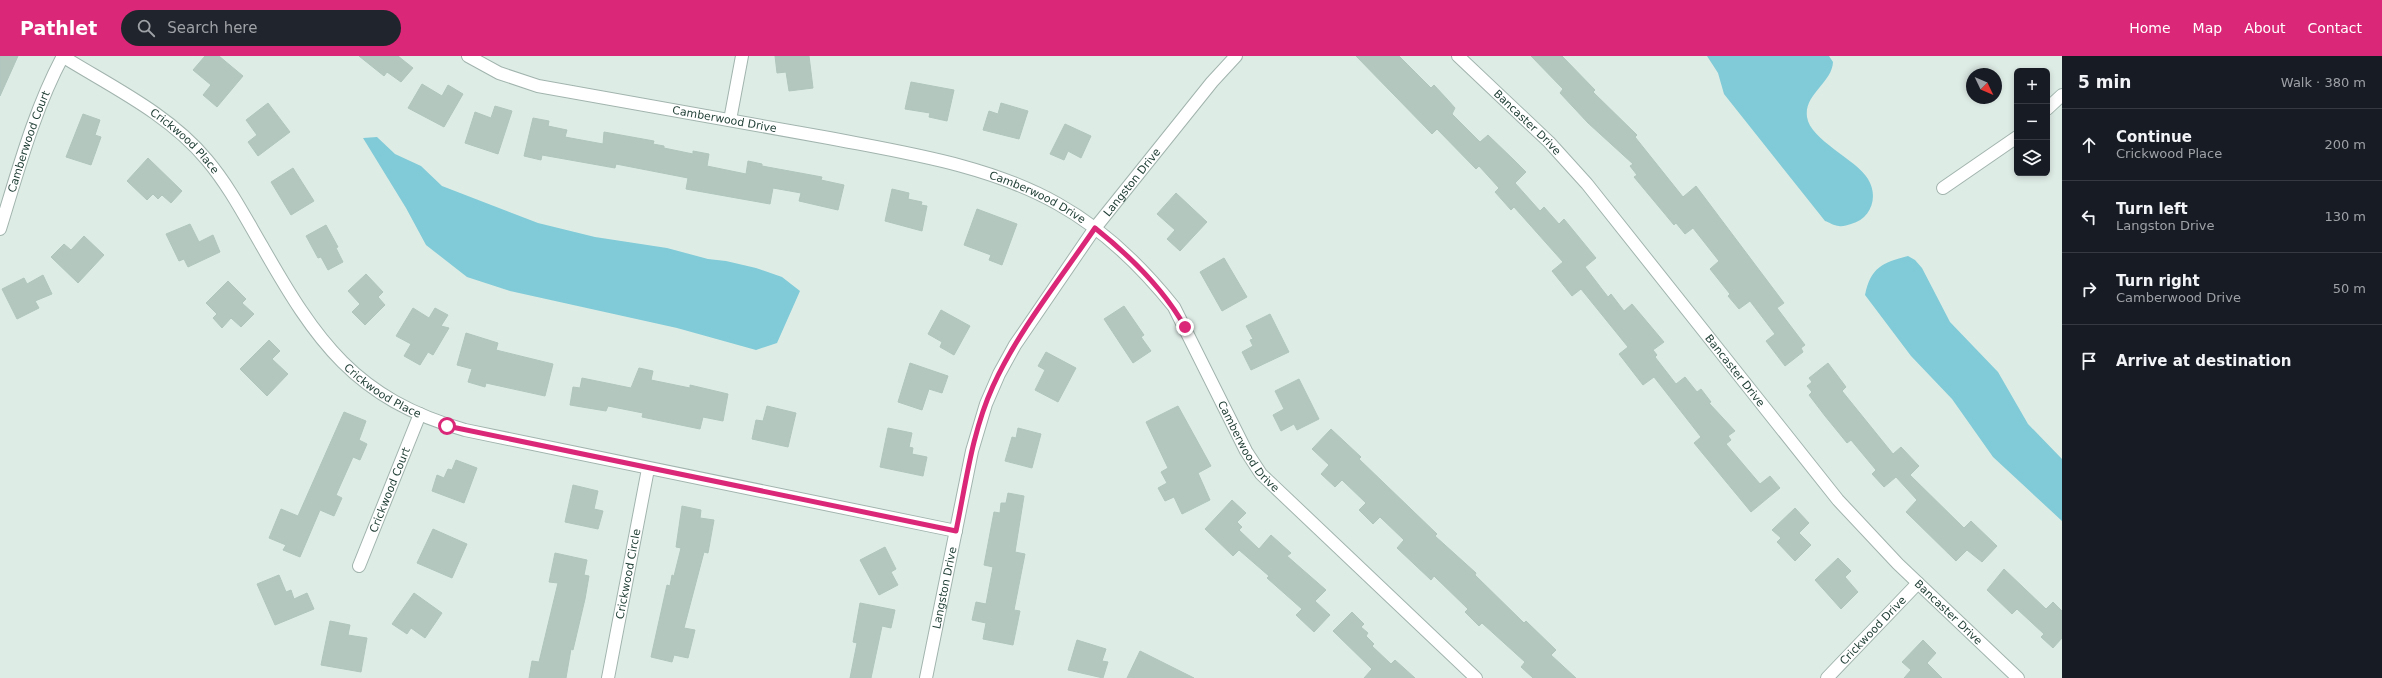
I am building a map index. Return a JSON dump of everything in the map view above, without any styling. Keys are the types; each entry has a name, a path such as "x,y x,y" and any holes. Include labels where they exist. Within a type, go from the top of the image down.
{"street":[{"name":"Camberwood Court","path":"0,229 29,137 50,81 63,56"},
{"name":"Crickwood Place","path":"63,56 157,115 193,145 217,172 230,191 292,300 324,344 346,367 371,387 420,414 442,424 465,430 648,469 956,531"},
{"name":"Camberwood Drive","path":"468,56 500,73 538,86 873,147 974,170 1044,196 1095,228 1119,247 1162,292 1174,307 1246,451 1261,474 1476,678"},
{"path":"730,120 742,56"},
{"name":"Langston Drive","path":"926,678 974,443 992,388 1015,345 1095,228 1212,82 1236,56"},
{"name":"Bancaster Drive","path":"1458,56 1571,166 1825,485 1881,546 2018,678"},
{"path":"2050,106 2062,95"},
{"path":"1943,188 2014,139"},
{"name":"Crickwood Court","path":"359,566 420,414"},
{"name":"Crickwood Circle","path":"608,678 648,469"},
{"name":"Crickwood Drive","path":"1827,678 1918,583"}],"water":[{"path":"1707,56 1829,56 1833,62 1831,69 1828,76 1810,102 1807,109 1807,117 1816,134 1854,164 1868,179 1873,193 1873,200 1864,217 1851,224 1842,226 1825,221 1724,94 1718,73"},
{"path":"377,137 395,154 421,166 442,186 538,223 595,237 667,248 708,259 726,261 756,268 782,277 800,291 777,343 756,350 677,328 510,291 467,277 426,245 406,208 363,138"},
{"path":"1908,256 1915,260 1922,268 1950,322 1998,372 2028,424 2062,459 2062,521 1993,457 1952,399 1911,356 1865,295 1874,272 1891,261"}],"building":[{"path":"0,56 18,56 0,96"},
{"path":"205,56 219,56 243,76 217,107 203,95 211,85 193,70"},
{"path":"359,56 398,56 413,68 401,82 387,72 384,76"},
{"path":"775,56 809,56 813,88 789,91 786,72 777,73"},
{"path":"1356,56 1399,56 1431,88 1434,85 1455,108 1452,114 1480,142 1488,135 1526,172 1515,183 1540,211 1544,207 1559,224 1564,219 1596,258 1585,267 1608,297 1611,294 1624,311 1632,304 1664,342 1653,350 1657,355 1655,357 1676,384 1685,377 1697,392 1701,389 1711,402 1709,403 1735,431 1728,436 1731,440 1726,444 1760,484 1770,476 1780,488 1751,512 1694,443 1701,437 1654,377 1643,385 1619,354 1628,347 1581,289 1572,296 1552,271 1563,262 1514,207 1511,210 1495,192 1499,188 1479,166 1476,169 1437,129 1432,134"},
{"path":"1531,56 1562,56 1595,90 1593,92 1637,135 1635,137 1683,197 1696,186 1784,303 1777,308 1805,345 1801,348 1803,352 1785,366 1766,341 1775,334 1750,301 1739,309 1728,296 1730,294 1710,269 1719,261 1693,228 1685,234 1676,223 1674,225 1634,177 1637,175 1630,166 1633,164 1588,123 1560,93 1563,89"},
{"path":"911,82 954,90 947,121 929,117 930,113 905,109"},
{"path":"422,84 442,96 448,85 463,94 444,127 408,108"},
{"path":"268,103 290,132 258,156 248,142 257,135 246,120"},
{"path":"1001,103 1028,111 1019,139 983,130 989,111 998,114"},
{"path":"495,106 512,111 498,154 465,143 475,112 491,118"},
{"path":"83,114 100,120 95,135 101,137 91,165 66,157"},
{"path":"533,118 549,121 548,126 567,130 565,137 603,144 604,132 654,141 653,144 664,146 664,148 693,154 693,151 709,154 707,166 746,174 748,161 762,164 762,166 822,177 821,180 844,185 838,210 799,201 801,193 773,188 770,204 686,189 688,178 616,164 615,168 542,155 541,160 524,156"},
{"path":"1065,124 1091,136 1081,158 1068,151 1064,160 1050,154"},
{"path":"148,158 182,191 171,203 162,195 158,199 153,194 147,200 127,181"},
{"path":"293,168 314,201 291,215 271,182"},
{"path":"892,189 909,193 908,199 922,202 921,205 927,206 922,231 885,221"},
{"path":"1176,193 1207,222 1180,251 1167,239 1175,230 1157,214"},
{"path":"977,209 1017,224 1002,265 989,260 991,255 964,245"},
{"path":"190,224 199,242 213,235 220,252 188,267 184,259 179,261 166,234"},
{"path":"326,225 338,247 336,248 343,262 328,270 321,257 318,258 306,236"},
{"path":"84,236 104,255 78,283 51,257 64,244 71,250"},
{"path":"1224,258 1247,297 1222,311 1200,272"},
{"path":"366,274 383,292 378,297 385,305 365,325 352,312 360,304 348,291"},
{"path":"43,275 52,294 35,301 39,308 17,319 2,289 24,278 27,284"},
{"path":"228,281 246,299 242,303 254,314 241,327 231,318 222,328 213,318 217,314 206,303"},
{"path":"1124,306 1144,335 1141,337 1151,351 1133,363 1104,319"},
{"path":"413,308 429,318 435,308 448,315 441,326 449,328 433,355 428,352 420,365 404,356 411,344 396,336"},
{"path":"941,310 970,326 954,355 940,347 942,342 928,334"},
{"path":"1270,314 1289,352 1251,370 1242,352 1253,346 1250,340 1253,339 1246,326"},
{"path":"466,333 498,343 496,350 553,364 545,396 486,383 485,387 468,382 472,369 457,365"},
{"path":"269,340 280,351 272,359 288,374 267,396 240,369"},
{"path":"1046,352 1076,368 1058,402 1035,390 1045,370 1038,366"},
{"path":"910,363 948,376 942,393 929,389 922,410 898,402"},
{"path":"1828,363 1846,387 1842,391 1893,454 1901,447 1919,466 1910,475 1964,528 1971,521 1997,546 1982,562 1967,550 1956,561 1906,512 1917,500 1896,477 1884,487 1872,474 1876,470 1851,440 1847,443 1825,416 1809,395 1812,392 1807,386 1812,382 1809,378"},
{"path":"639,368 653,371 651,380 690,388 690,385 728,394 723,421 703,417 700,429 642,417 643,413 608,406 606,411 570,405 573,387 580,388 582,378 631,388"},
{"path":"1299,379 1319,419 1297,430 1294,424 1281,431 1273,415 1284,409 1275,391"},
{"path":"767,406 796,413 788,447 752,439 756,420 763,421"},
{"path":"1178,406 1211,466 1198,473 1210,500 1182,514 1174,497 1165,501 1158,488 1167,483 1161,472 1168,468 1146,422"},
{"path":"344,412 366,421 359,440 367,444 360,460 353,457 336,495 342,498 334,516 320,510 300,557 283,550 286,545 269,538 281,509 298,516"},
{"path":"888,428 912,433 909,447 913,448 912,454 927,457 923,476 880,467"},
{"path":"1018,428 1041,434 1032,468 1005,461 1012,437 1016,438"},
{"path":"1331,429 1361,457 1359,459 1437,534 1435,536 1476,573 1475,575 1524,623 1526,621 1556,650 1551,655 1576,678 1533,678 1521,667 1525,662 1482,623 1479,626 1465,612 1468,609 1434,576 1431,580 1397,548 1404,540 1380,517 1373,524 1359,510 1366,503 1342,480 1335,487 1321,474 1329,465 1312,449"},
{"path":"456,460 477,468 464,503 432,491 437,475 444,478 448,469 452,470"},
{"path":"573,485 598,491 594,509 603,511 598,529 565,522"},
{"path":"1008,493 1024,496 1015,552 1025,554 1014,610 1020,611 1013,645 983,639 986,623 972,620 976,602 986,604 993,567 984,565 994,512 1000,513 1001,503 1006,503"},
{"path":"1232,500 1246,513 1237,522 1242,527 1239,530 1259,549 1271,535 1291,553 1287,556 1326,590 1315,601 1330,615 1314,632 1296,615 1302,609 1267,578 1269,576 1239,550 1233,556 1205,529"},
{"path":"682,506 701,510 700,518 714,520 708,553 704,552 684,628 695,630 688,658 674,655 672,662 651,657 667,585 670,586 672,575 674,576 681,548 676,547"},
{"path":"1795,508 1809,523 1799,533 1811,545 1795,561 1777,542 1781,538 1772,530"},
{"path":"433,529 467,544 452,578 417,563"},
{"path":"885,547 896,569 891,572 898,585 879,595 860,560"},
{"path":"555,553 587,560 584,575 589,576 585,599 573,650 571,649 566,678 529,678 532,661 539,662 558,583 549,582"},
{"path":"1838,558 1851,571 1845,577 1858,592 1841,609 1815,580"},
{"path":"2004,569 2046,609 2053,602 2062,611 2062,638 2053,648 2041,637 2044,634 2017,609 2012,614 1987,590"},
{"path":"279,575 286,592 291,590 294,599 307,593 314,609 275,625 257,584"},
{"path":"414,593 442,613 425,638 411,628 407,634 392,624"},
{"path":"860,603 895,610 891,628 882,626 871,678 850,678 857,643 853,642"},
{"path":"1352,612 1364,624 1361,627 1368,633 1366,636 1374,644 1372,646 1391,664 1395,660 1415,678 1364,678 1372,669 1333,631"},
{"path":"330,621 350,625 348,635 367,638 361,672 321,665"},
{"path":"1077,640 1106,649 1102,661 1108,662 1103,678 1068,670"},
{"path":"1923,640 1936,653 1927,663 1942,678 1904,678 1911,670 1902,662"},
{"path":"1140,651 1194,678 1127,678"}],"route":[{"path":"447,426 648,469 956,531 974,443 992,388 1006,359 1015,345 1095,228 1119,247 1162,292 1174,307 1185,327"}]}
